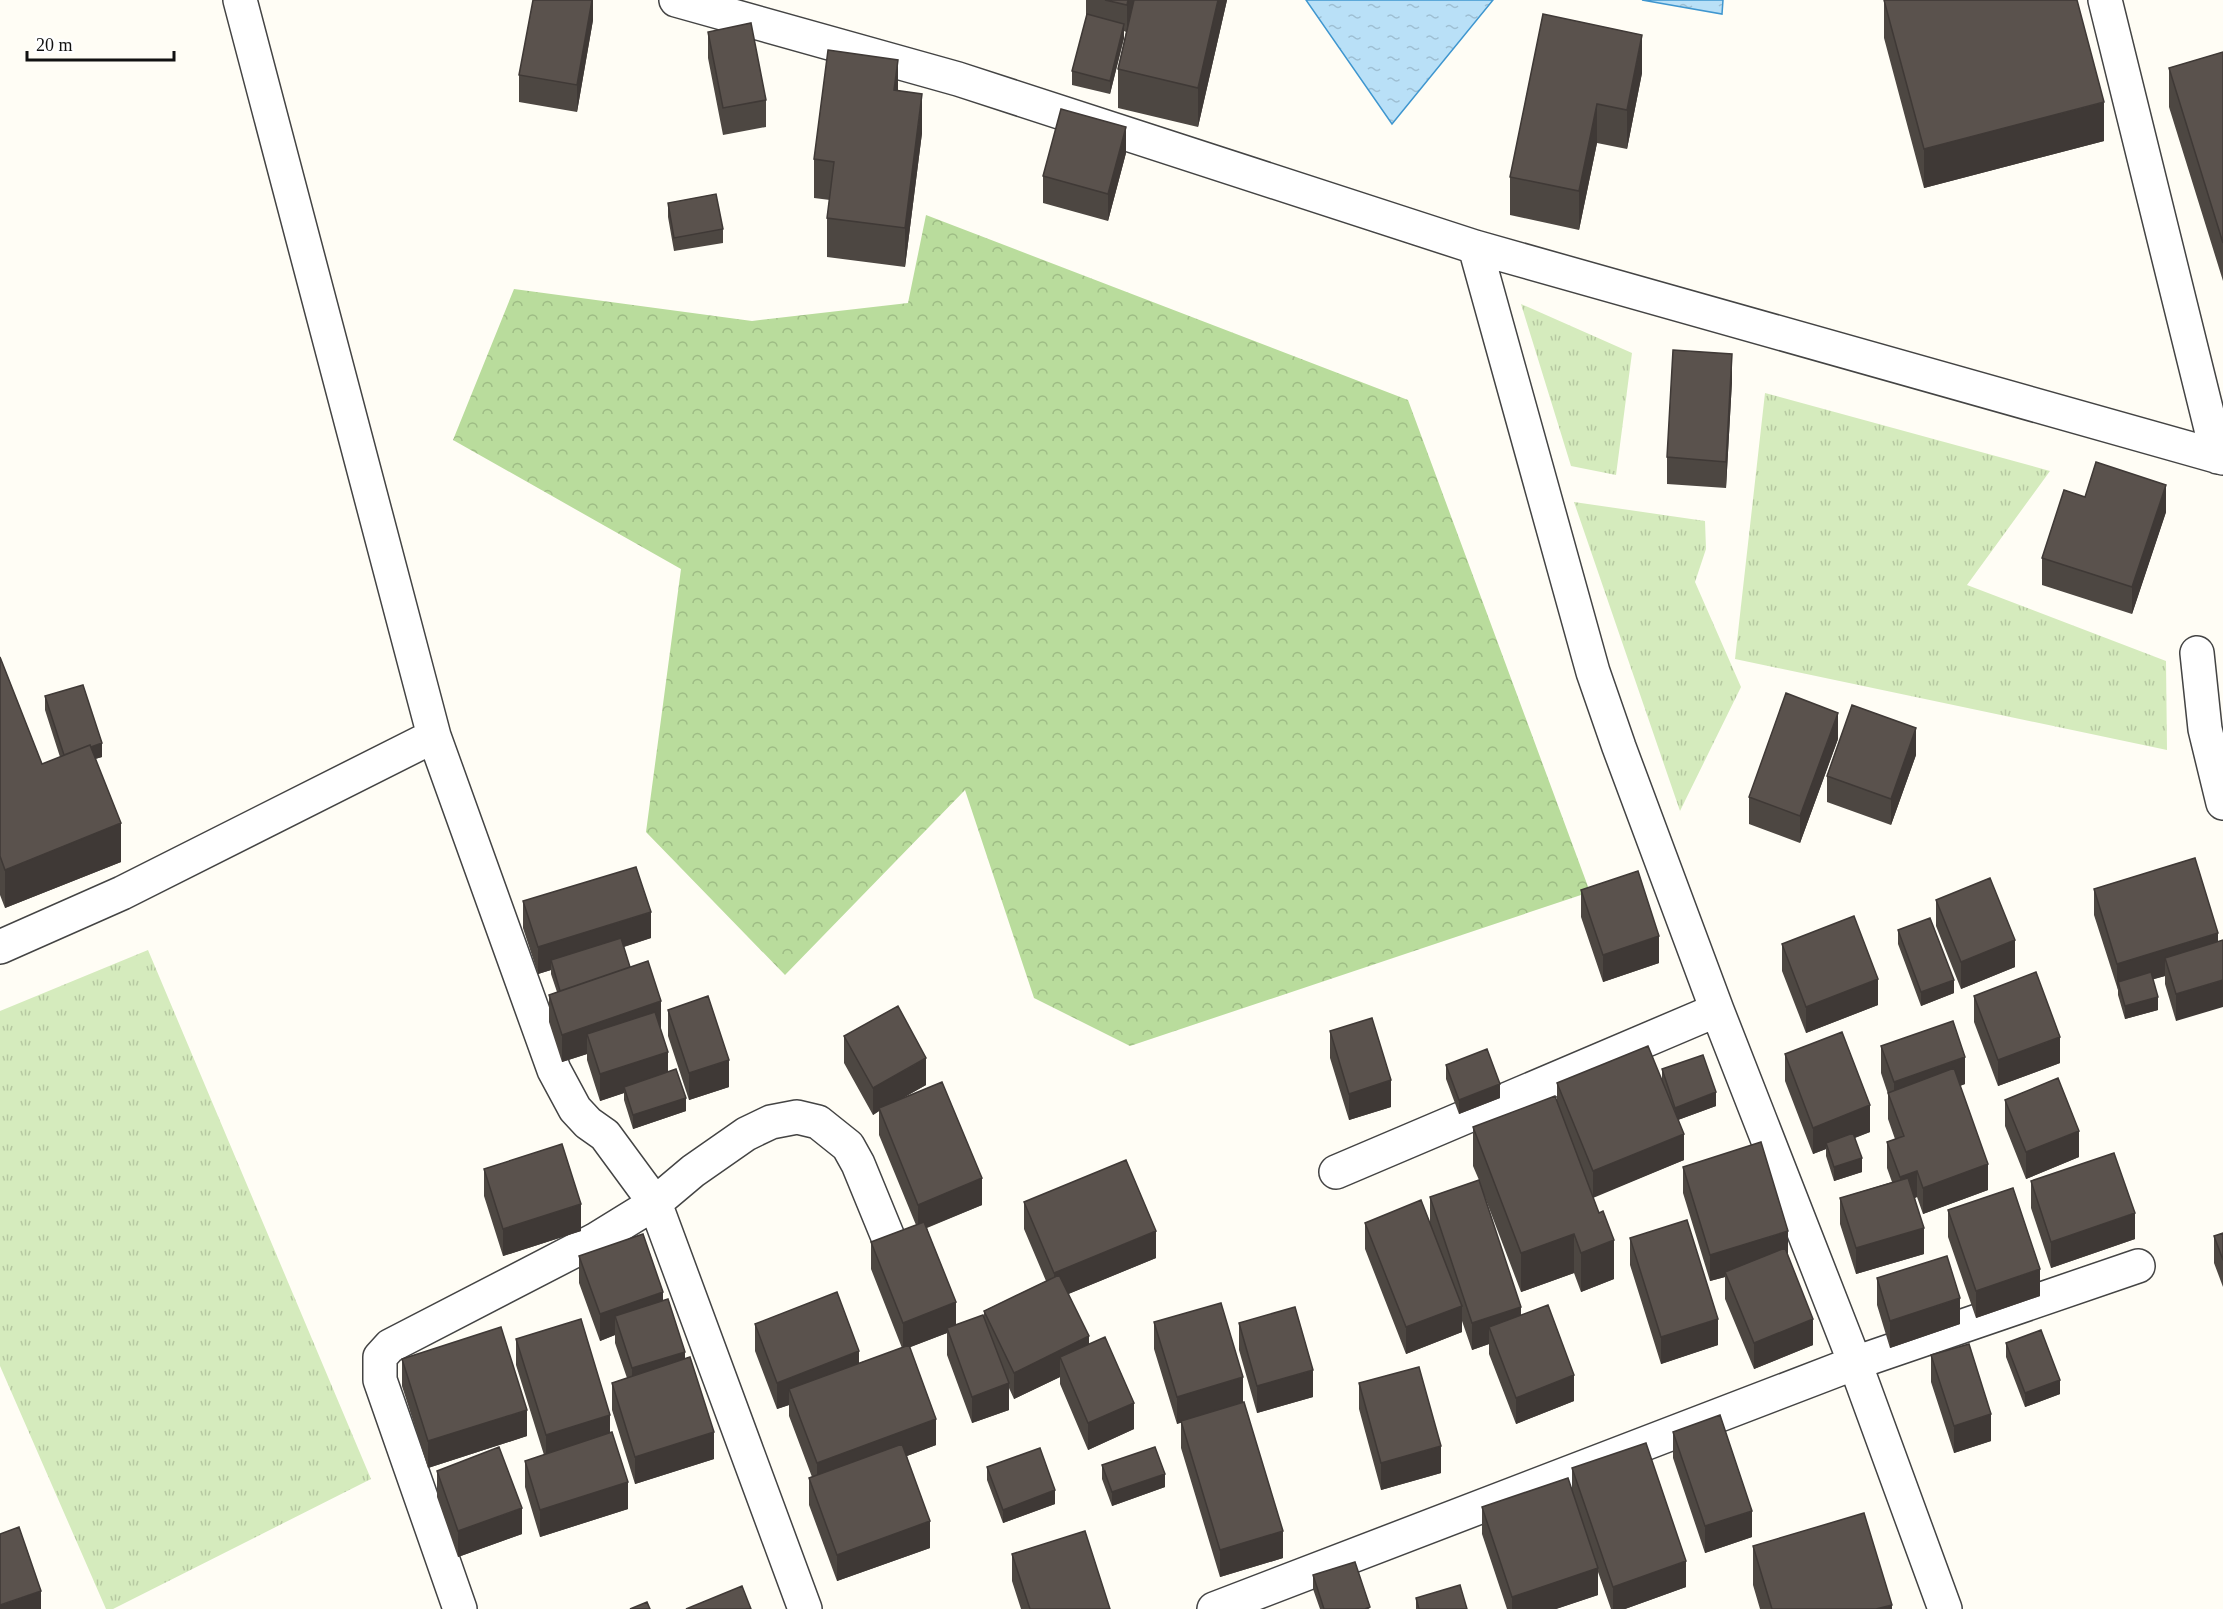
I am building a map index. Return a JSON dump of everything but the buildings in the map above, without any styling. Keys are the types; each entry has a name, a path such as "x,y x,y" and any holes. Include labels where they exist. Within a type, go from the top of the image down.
{"street":[{"path":"240,0 434,736 554,1070 575,1109 588,1123 605,1135 655,1203 805,1609"},
{"path":"676,0 958,78 1475,247 2221,457"},
{"path":"2104,0 2221,457"},
{"path":"1475,247 1593,672 1717,1010 1855,1363 1945,1609"},
{"path":"2197,653 2205,729 2223,803"},
{"path":"3,939 122,893 434,736"},
{"path":"1336,1172 1717,1010"},
{"path":"460,1609 380,1380 380,1357 390,1346 595,1240 655,1203 693,1170 746,1134 771,1122 797,1117 818,1122 848,1146 858,1164 890,1242"},
{"path":"1214,1609 1855,1363 2138,1266"}],"green space":[{"path":"926,215 1408,400 1590,892 1130,1046 1034,998 965,790 785,975 646,832 681,569 453,440 514,289 752,321 908,303"},
{"path":"1521,304 1632,353 1616,475 1571,466"},
{"path":"1765,393 2050,471 1967,585 2166,661 2167,750 1735,659"},
{"path":"1574,502 1705,521 1706,549 1695,582 1741,687 1680,811"},
{"path":"148,950 371,1479 113,1609 106,1609 0,1366 0,1011"}],"water":[{"path":"1306,0 1493,0 1392,124"},
{"path":"1642,0 1723,0 1722,14"}]}
